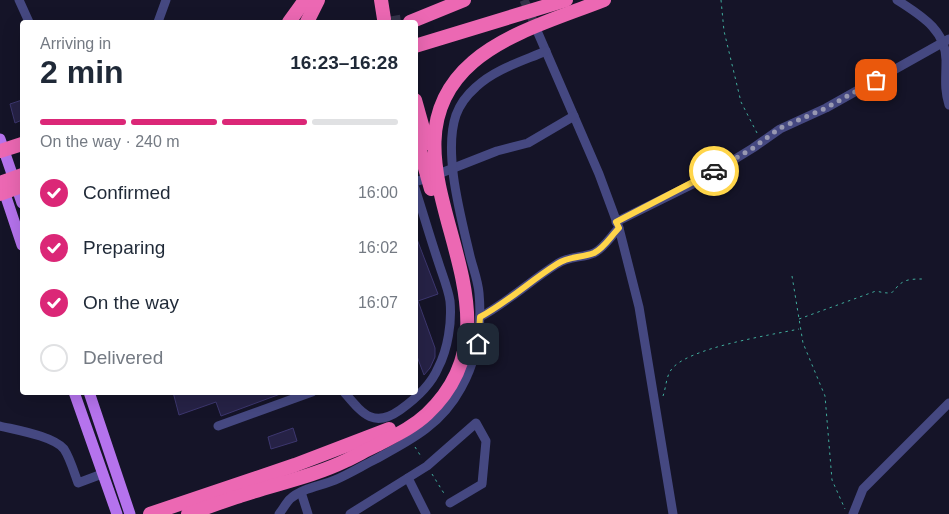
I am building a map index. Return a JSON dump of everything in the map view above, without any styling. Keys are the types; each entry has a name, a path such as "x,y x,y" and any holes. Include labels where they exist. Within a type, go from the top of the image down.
{"highway":[{"path":"290,20 305,0"},
{"path":"309,20 318,0"},
{"path":"381,0 388,18 390,0"},
{"path":"415,20 464,0"},
{"path":"418,37 541,0"},
{"path":"418,45 566,0"},
{"path":"429,179 436,127 445,97 462,72 485,53 511,38 604,0"},
{"path":"150,514 379,434 409,418 442,382 458,339 460,322 456,282 429,179 418,117"},
{"path":"188,514 241,495 301,478 344,462 414,424 433,408 449,387 457,373 466,341 468,303 464,282 418,143"},
{"path":"1,147 20,144"},
{"path":"418,161 429,179"},
{"path":"0,175 20,169"},
{"path":"8,186 20,177"}],"main road":[{"path":"1,147 20,237"},
{"path":"8,186 20,201"},
{"path":"75,395 116,514"},
{"path":"89,395 130,514"}],"street":[{"path":"19,0 28,20"},
{"path":"159,20 166,0"},
{"path":"897,0 924,17 946,41 945,90 949,105"},
{"path":"538,33 599,174 617,225 639,307 673,514"},
{"path":"480,317 499,307 558,263 572,257 592,254 599,249 617,225 700,180 780,128 826,108 946,41"},
{"path":"279,514 291,499 301,492 336,480 432,426 446,411 461,389 478,344 480,317 479,291 460,216 453,169 452,135 456,114 464,100 476,87 491,76 546,51"},
{"path":"429,179 497,152 528,143 574,116"},
{"path":"418,198 450,301 449,330 440,365 425,388 418,394"},
{"path":"218,426 304,395"},
{"path":"347,395 368,417 376,419 384,418 402,408 417,395"},
{"path":"857,512 863,489 949,402"},
{"path":"350,514 366,510 427,466 476,423 486,441 482,484 450,503"},
{"path":"0,426 33,433 59,445 65,450 78,483 102,474"},
{"path":"408,478 426,514"},
{"path":"301,492 308,514"}],"path":[{"path":"721,0 724,31 741,102 761,142"},
{"path":"792,276 800,329 808,357 825,396 832,480 847,514"},
{"path":"798,320 876,291 887,294 894,292 905,281 922,279"},
{"path":"655,402 664,395 670,372 687,358 707,350 800,329"},
{"path":"410,440 450,503"}],"building":[{"path":"20,101 20,121 15,123 10,104"},
{"path":"418,242 438,294 418,301"},
{"path":"418,301 435,348 435,357 424,375 418,359"},
{"path":"174,395 278,395 221,416 216,402 179,415"},
{"path":"293,428 297,441 271,449 268,437"}],"tunnel":[{"path":"524,0 537,30"},
{"path":"393,16 394,20"}],"way so far":[{"path":"714,171 753,148 780,128 826,108 876,80"}],"route":[{"path":"478,344 480,317 499,307 558,263 572,257 592,254 619,228 616,222 700,180 714,171"}]}
